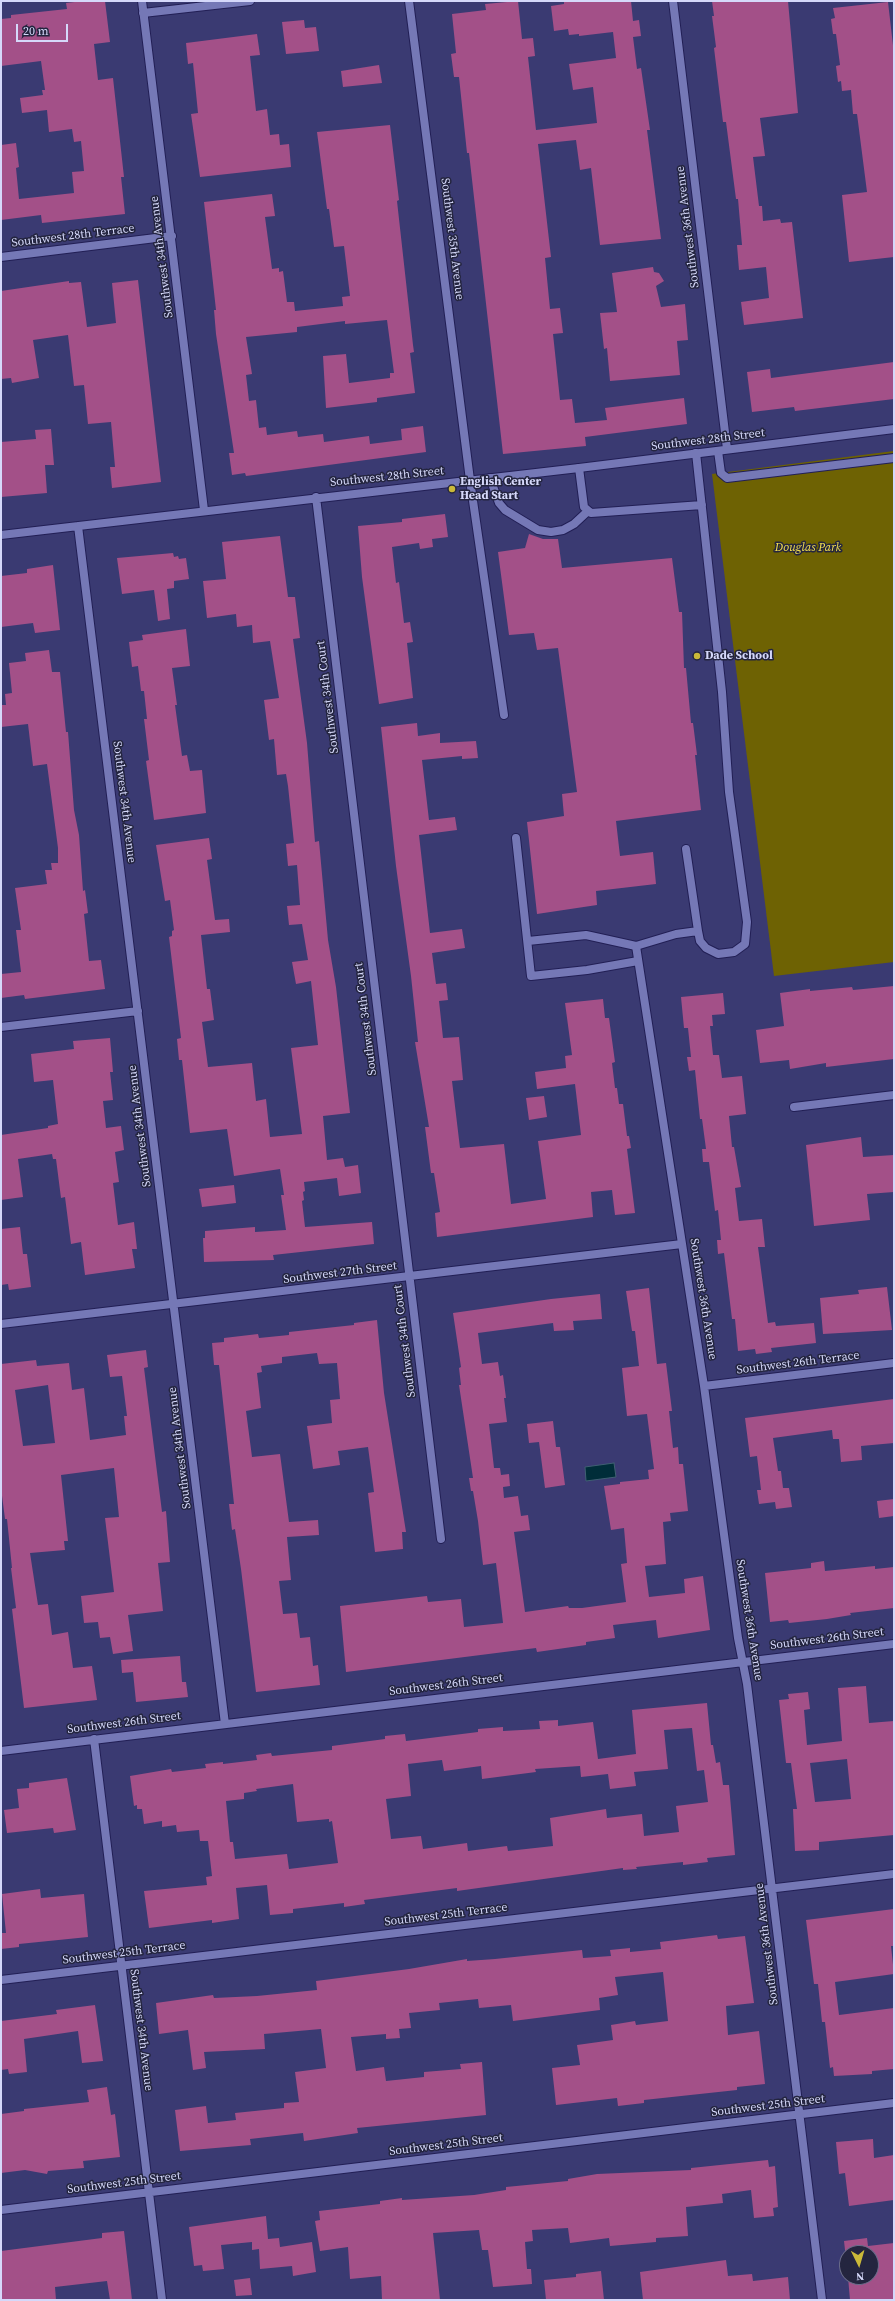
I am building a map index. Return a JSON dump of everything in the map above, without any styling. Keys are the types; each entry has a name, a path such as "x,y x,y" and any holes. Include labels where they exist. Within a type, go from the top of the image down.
{"street":[{"name":"Southwest 34th Avenue","path":"142,1 172,236 204,510"},
{"path":"143,13 250,1"},
{"name":"Southwest 35th Avenue","path":"409,1 470,480 504,715"},
{"name":"Southwest 36th Avenue","path":"674,1 727,450"},
{"name":"Southwest 28th Terrace","path":"1,257 172,236"},
{"name":"Southwest 28th Street","path":"1,535 316,497 579,468 894,429"},
{"path":"718,450 721,473 727,478 894,458"},
{"path":"686,849 700,941 706,948 718,954 734,952 742,947 747,933 729,792 722,692 696,453"},
{"path":"579,468 584,507 591,513 600,514 702,505"},
{"path":"490,478 499,503 505,510 538,530 551,532 563,530 574,524 588,510"},
{"name":"Southwest 34th Court","path":"316,497 441,1538"},
{"name":"Southwest 34th Avenue","path":"78,526 225,1724"},
{"path":"516,838 531,976 587,970 638,961"},
{"path":"528,941 586,935 636,946 676,934 698,931"},
{"name":"Southwest 36th Avenue","path":"636,946 704,1386 742,1661 772,1888 822,2300"},
{"path":"1,1027 138,1011"},
{"path":"794,1107 894,1095"},
{"name":"Southwest 27th Street","path":"1,1324 682,1244"},
{"name":"Southwest 26th Terrace","path":"704,1386 894,1363"},
{"name":"Southwest 26th Street","path":"1,1751 742,1661 894,1644"},
{"name":"Southwest 34th Avenue","path":"94,1739 162,2300"},
{"name":"Southwest 25th Terrace","path":"1,1980 894,1874"},
{"name":"Southwest 25th Street","path":"1,2210 799,2114 894,2104"}],"green space":[{"name":"Douglas Park","path":"894,451 894,962 774,976 712,474"}],"water":[{"path":"614,1463 616,1477 586,1481 585,1467"}],"building":[{"path":"105,1 110,42 94,44 98,80 113,78 124,177 121,177 125,214 42,223 41,215 1,220 1,145 16,143 19,167 16,168 19,199 74,193 72,172 84,171 81,141 74,142 72,129 49,132 47,110 22,113 20,98 43,95 42,90 45,90 41,61 1,66 1,19 11,18 11,15 67,9 66,3"},
{"path":"518,1 522,39 533,38 535,56 528,57 536,130 597,123 593,87 573,90 569,64 616,58 613,32 579,36 579,34 569,35 568,29 554,31 551,6 564,4 564,1 631,1 633,21 639,20 641,36 633,37 637,69 641,68 650,130 647,130 661,239 600,245 591,168 580,170 576,140 538,144 551,257 545,258 550,309 560,308 563,333 553,334 560,400 572,399 575,423 607,420 605,408 684,398 687,424 585,437 586,446 503,454 469,153 467,153 459,77 454,77 451,54 456,53 452,14 486,10 485,4"},
{"path":"712,1 788,1 798,113 760,118 765,156 753,157 759,206 762,206 763,221 780,219 781,223 792,222 803,318 744,325 741,302 769,298 766,267 739,270 737,245 742,245 738,199 736,199 726,122 723,122 714,48 716,47 712,16 714,16"},
{"path":"888,2 894,54 894,257 849,262 842,195 867,192 857,114 853,114 851,90 842,91 841,81 838,82 836,66 840,65 836,34 833,34 831,19 835,18 833,8"},
{"path":"304,20 305,28 316,27 319,51 286,54 282,22"},
{"path":"257,34 260,55 250,56 256,111 267,109 270,135 279,134 280,145 289,144 291,167 200,177 191,114 198,113 193,63 188,64 186,43"},
{"path":"379,65 382,83 343,87 341,71"},
{"path":"390,125 414,352 410,353 415,393 377,398 377,402 326,408 323,356 346,354 349,383 390,378 390,373 394,373 387,320 345,324 345,321 297,327 297,332 246,337 252,374 246,375 249,401 256,400 259,428 266,427 267,435 297,431 298,437 323,434 324,442 369,436 370,444 402,440 401,429 423,426 426,452 246,476 245,473 232,475 229,453 234,453 216,334 214,310 216,310 204,202 272,194 275,216 265,217 272,269 279,268 279,272 283,271 287,302 294,302 295,311 343,306 342,297 350,296 344,246 334,247 329,209 327,209 317,132"},
{"path":"653,267 654,272 659,273 664,281 656,286 661,307 685,304 688,340 677,341 680,375 610,381 607,348 604,349 600,313 617,312 612,273"},
{"path":"138,280 161,482 112,488 110,467 115,467 111,422 88,424 84,385 74,386 68,335 33,340 39,378 12,383 11,378 1,379 1,291 69,281 69,283 81,282 87,327 116,323 112,283"},
{"path":"894,362 894,399 795,411 794,407 752,412 747,372 770,369 771,378"},
{"path":"51,429 54,465 45,465 47,493 1,497 1,442 36,439 35,430"},
{"path":"445,514 448,537 432,539 433,547 420,549 419,543 392,547 396,583 399,582 404,623 410,622 413,642 407,643 413,698 379,704 362,577 358,526 402,522 402,519"},
{"path":"529,534 543,539 558,539 562,568 672,558 679,612 682,612 684,668 686,668 691,723 693,723 697,755 695,755 701,810 616,821 620,856 653,852 656,884 596,891 597,905 537,914 527,822 564,816 562,794 577,792 558,648 537,650 534,633 509,635 498,552 525,548"},
{"path":"280,536 288,597 295,597 300,638 293,639 307,743 315,842 319,841 328,940 336,987 350,1113 323,1116 327,1160 343,1158 345,1167 358,1165 361,1193 339,1196 337,1178 304,1182 305,1191 303,1192 304,1200 302,1201 305,1227 372,1222 374,1244 273,1255 274,1260 204,1262 203,1238 205,1238 205,1231 255,1227 255,1232 286,1230 281,1195 284,1195 280,1169 234,1176 227,1129 190,1133 182,1060 179,1060 177,1039 181,1038 169,937 172,936 172,931 174,930 170,900 165,901 156,845 209,838 212,859 207,860 215,920 229,919 230,932 201,935 207,989 210,989 214,1020 202,1022 208,1067 252,1063 256,1101 266,1099 270,1137 302,1134 291,1048 318,1045 311,981 296,984 292,962 308,960 302,924 289,925 287,906 300,905 297,865 288,866 286,844 294,843 286,774 277,775 274,739 269,740 264,700 279,698 270,641 253,643 252,625 237,627 236,614 207,618 203,581 226,579 222,542"},
{"path":"173,553 174,557 178,556 179,559 186,558 189,579 174,581 174,588 167,589 170,619 158,621 154,590 122,594 117,558"},
{"path":"53,565 60,630 35,633 33,623 1,627 1,576 27,573 27,569"},
{"path":"186,629 190,666 172,668 177,705 175,705 182,756 187,755 190,771 202,770 206,813 154,820 146,761 149,760 144,719 147,719 144,691 141,691 138,666 132,667 129,642 143,640 142,635"},
{"path":"49,650 52,672 60,672 66,732 68,732 74,810 79,835 83,891 85,890 88,913 84,914 89,961 101,960 105,989 25,999 24,995 1,998 1,974 21,972 16,930 21,930 15,888 47,884 45,870 52,870 51,863 58,863 58,848 47,764 33,766 28,724 1,727 1,705 6,705 5,694 12,693 9,663 26,661 25,653"},
{"path":"417,723 418,736 440,733 440,743 476,741 478,758 462,759 462,756 422,760 429,820 455,817 457,830 419,835 430,933 462,929 465,948 432,953 436,984 446,983 448,1000 439,1001 443,1038 459,1037 463,1080 452,1081 460,1148 504,1144 511,1204 546,1199 538,1141 581,1135 575,1084 537,1089 535,1072 566,1068 565,1056 572,1055 565,1003 603,999 605,1018 609,1018 615,1062 612,1063 615,1088 617,1088 619,1104 623,1104 627,1136 629,1136 631,1148 627,1149 635,1213 615,1215 612,1190 591,1192 593,1217 437,1237 435,1213 440,1212 434,1173 431,1173 425,1127 429,1127 415,1042 418,1042 411,976 396,866 381,727"},
{"path":"894,986 894,1059 826,1067 826,1063 790,1069 789,1060 760,1063 756,1030 784,1026 780,993 810,989 810,991 852,987 853,990"},
{"path":"723,993 725,1014 712,1015 713,1026 710,1026 713,1055 719,1055 722,1078 742,1076 746,1114 729,1116 732,1147 734,1147 741,1187 735,1188 739,1221 762,1219 765,1247 758,1247 768,1323 775,1322 776,1326 814,1323 816,1343 771,1348 772,1352 756,1354 755,1349 738,1351 735,1319 732,1319 724,1253 718,1254 717,1240 721,1240 718,1210 715,1211 709,1162 703,1162 702,1149 706,1149 702,1119 700,1119 695,1070 689,1071 687,1057 691,1057 688,1028 684,1028 681,997"},
{"path":"110,1038 113,1072 110,1072 113,1100 103,1101 106,1128 121,1126 124,1150 115,1152 119,1182 113,1183 118,1225 134,1222 137,1249 132,1249 135,1268 85,1275 81,1242 71,1244 65,1197 61,1198 56,1159 53,1159 52,1154 18,1159 23,1197 1,1200 1,1135 48,1128 48,1126 58,1124 53,1080 34,1082 31,1054 74,1049 73,1041"},
{"path":"544,1096 547,1117 529,1120 526,1098"},
{"path":"861,1137 863,1157 894,1155 894,1192 867,1194 870,1220 814,1226 806,1145"},
{"path":"234,1185 236,1203 202,1207 199,1189"},
{"path":"20,1227 23,1254 27,1254 31,1287 9,1290 8,1284 1,1285 1,1229"},
{"path":"887,1287 892,1330 823,1334 820,1298 859,1294 858,1290"},
{"path":"649,1288 657,1364 666,1363 672,1411 669,1411 673,1448 678,1447 679,1464 683,1464 688,1511 670,1513 671,1521 663,1522 666,1564 645,1566 649,1597 685,1593 684,1579 703,1576 710,1630 658,1638 656,1620 613,1625 615,1638 586,1642 586,1645 537,1652 536,1648 346,1672 340,1606 427,1596 428,1602 461,1599 464,1627 503,1623 496,1563 483,1565 478,1521 473,1491 471,1491 469,1478 473,1478 459,1385 461,1385 459,1368 461,1367 453,1313 551,1299 600,1294 602,1319 573,1321 574,1330 554,1331 553,1323 478,1333 482,1364 498,1362 500,1376 503,1375 506,1398 504,1398 507,1422 489,1424 494,1468 500,1468 501,1475 509,1474 510,1486 503,1487 504,1498 518,1496 521,1516 528,1515 530,1530 514,1532 525,1612 568,1606 569,1608 582,1608 626,1602 621,1564 627,1563 624,1528 611,1530 604,1486 620,1484 620,1482 649,1479 648,1470 654,1469 647,1414 627,1416 622,1368 639,1366 635,1331 632,1331 626,1291"},
{"path":"377,1320 384,1393 406,1532 402,1532 403,1549 375,1552 368,1493 374,1492 368,1447 338,1451 340,1465 313,1469 307,1426 332,1423 330,1400 340,1399 337,1363 319,1364 317,1353 282,1357 282,1363 261,1366 262,1372 257,1373 261,1408 246,1411 252,1457 280,1454 289,1522 318,1520 319,1535 287,1537 291,1580 279,1581 283,1614 297,1613 300,1638 310,1637 313,1666 318,1665 320,1685 256,1692 241,1569 235,1529 232,1530 229,1504 234,1504 219,1365 214,1365 212,1343 224,1342 224,1338 258,1334 259,1338 289,1335 289,1332 354,1325 354,1323"},
{"path":"146,1350 148,1367 144,1368 162,1512 166,1511 170,1562 158,1563 163,1611 128,1615 133,1651 113,1654 110,1637 100,1638 98,1622 84,1623 81,1596 114,1592 105,1518 119,1517 114,1468 61,1475 68,1541 64,1541 65,1550 30,1553 38,1605 48,1604 52,1635 68,1632 73,1668 92,1666 97,1700 24,1708 12,1609 16,1608 7,1519 5,1519 1,1488 1,1364 36,1360 37,1366 69,1363 72,1390 84,1388 90,1440 126,1435 124,1416 127,1416 122,1376 110,1377 107,1355","holes":["48,1385 55,1443 23,1446 15,1390"]},
{"path":"894,1399 894,1443 861,1446 862,1460 841,1462 839,1439 833,1439 832,1430 773,1438 778,1471 781,1471 783,1488 789,1488 792,1507 776,1509 775,1502 759,1504 757,1490 761,1490 757,1456 750,1457 745,1418"},
{"path":"553,1421 556,1447 560,1447 565,1485 545,1488 539,1442 529,1443 527,1424"},
{"path":"894,1499 894,1516 879,1518 877,1501"},
{"path":"824,1561 825,1571 875,1566 875,1569 894,1567 894,1608 850,1613 851,1615 827,1619 789,1623 788,1620 770,1622 765,1573 811,1568 811,1563"},
{"path":"180,1656 182,1682 186,1682 188,1697 136,1702 133,1672 122,1673 121,1660"},
{"path":"866,1686 869,1723 894,1721 894,1835 819,1842 819,1850 795,1851 793,1809 797,1809 791,1763 786,1763 779,1700 789,1699 788,1694 808,1692 810,1709 804,1710 807,1745 842,1741 838,1688","holes":["847,1759 851,1799 815,1802 810,1763"]},
{"path":"707,1703 711,1745 713,1745 716,1763 720,1762 723,1785 729,1785 735,1855 707,1858 708,1862 683,1865 683,1862 636,1867 637,1869 623,1870 623,1868 457,1891 457,1888 364,1900 365,1904 344,1907 344,1903 293,1909 293,1913 270,1915 267,1885 236,1888 239,1919 212,1923 212,1920 149,1928 144,1891 207,1885 206,1877 212,1876 208,1841 200,1841 199,1830 177,1832 176,1825 162,1827 162,1821 144,1824 142,1809 137,1809 137,1805 134,1806 130,1776 171,1769 172,1772 206,1768 205,1764 223,1762 223,1764 257,1760 256,1755 271,1753 272,1756 332,1750 332,1746 385,1739 385,1736 405,1734 406,1741 478,1732 478,1729 503,1727 503,1731 540,1729 539,1721 558,1720 558,1726 593,1722 598,1759 636,1754 632,1710","holes":["692,1728 697,1771 704,1770 708,1802 676,1806 679,1832 644,1836 642,1814 607,1818 606,1809 550,1818 553,1846 508,1851 507,1846 468,1851 467,1843 423,1849 421,1836 391,1839 386,1799 411,1796 408,1764 442,1760 444,1771 481,1766 482,1779 536,1772 535,1769 580,1766 581,1777 608,1774 610,1789 636,1786 634,1772 668,1769 664,1730","293,1784 297,1822 329,1819 329,1822 332,1821 338,1863 289,1869 287,1854 235,1859 233,1842 230,1842 226,1801 244,1799 244,1793 257,1791 256,1789"]},
{"path":"67,1778 76,1830 54,1833 53,1828 7,1833 4,1810 19,1808 17,1789 29,1788 29,1783"},
{"path":"40,1889 41,1898 84,1894 88,1937 19,1944 19,1947 1,1949 1,1933 6,1933 2,1894"},
{"path":"894,1909 894,1946 891,1946 894,1974 835,1982 839,2015 894,2008 894,2069 872,2071 872,2074 834,2076 833,2067 830,2068 825,2022 822,2022 818,1984 814,1984 806,1920"},
{"path":"717,1935 718,1939 745,1936 754,2003 726,2006 728,2035 759,2031 765,2084 737,2087 737,2090 644,2100 644,2103 618,2106 617,2098 556,2105 552,2068 580,2065 577,2045 613,2040 611,2025 635,2021 636,2025 668,2021 663,1972 615,1977 618,1995 599,1998 600,2010 513,2021 511,2005 479,2008 478,1999 439,2003 440,2010 409,2013 411,2028 399,2029 400,2038 386,2039 386,2034 351,2037 356,2071 384,2067 386,2081 424,2077 424,2072 461,2069 460,2064 482,2062 486,2115 357,2128 358,2133 304,2141 303,2133 250,2139 251,2145 180,2151 175,2110 206,2106 208,2123 236,2120 235,2113 284,2108 284,2103 299,2102 295,2072 326,2068 321,2029 264,2034 265,2049 204,2052 206,2068 193,2070 188,2030 159,2034 156,2003 213,1995 214,1998 257,1996 317,1990 316,1981 409,1969 467,1959 467,1961 495,1959 582,1950 583,1958 611,1956 610,1950 630,1948 630,1952 661,1949 660,1942"},
{"path":"95,2005 103,2061 82,2063 78,2031 24,2039 27,2072 9,2074 8,2069 1,2070 1,2021 57,2014 56,2010"},
{"path":"107,2087 111,2115 115,2114 120,2157 83,2161 84,2168 48,2171 47,2174 25,2170 1,2173 1,2114 24,2111 24,2109 89,2102 87,2090"},
{"path":"873,2139 874,2158 894,2155 894,2200 849,2206 845,2173 839,2174 836,2142"},
{"path":"768,2160 769,2167 775,2166 778,2207 773,2208 774,2216 754,2218 751,2190 722,2194 723,2203 686,2207 688,2236 656,2238 656,2242 610,2246 609,2238 570,2243 568,2228 532,2230 533,2241 525,2242 527,2269 531,2269 532,2284 493,2287 488,2250 482,2250 479,2230 433,2233 440,2300 382,2300 381,2276 350,2279 348,2247 320,2251 315,2221 320,2220 319,2211 380,2204 380,2201 402,2198 402,2200 474,2195 506,2190 506,2187 568,2181 568,2179 597,2174 691,2170 691,2168"},
{"path":"266,2216 268,2239 279,2238 280,2247 312,2242 316,2272 293,2276 292,2266 260,2269 259,2249 252,2250 252,2242 221,2245 224,2269 203,2271 202,2265 194,2266 189,2227"},
{"path":"124,2231 132,2300 110,2300 107,2281 55,2287 56,2300 1,2300 1,2251 102,2238 102,2233"},
{"path":"867,2238 868,2245 844,2245 844,2241"},
{"path":"894,2243 894,2299 850,2300 849,2285 879,2285 879,2245 877,2245"},
{"path":"726,2260 728,2276 752,2274 753,2281 788,2277 790,2300 643,2300 640,2272"},
{"path":"601,2271 604,2300 546,2300 544,2280 576,2277 576,2274"},
{"path":"250,2278 252,2295 236,2296 234,2280"}],"place":[{"name":"English Center Head Start","path":"452,489"},
{"name":"Dade School","path":"697,656"}]}
